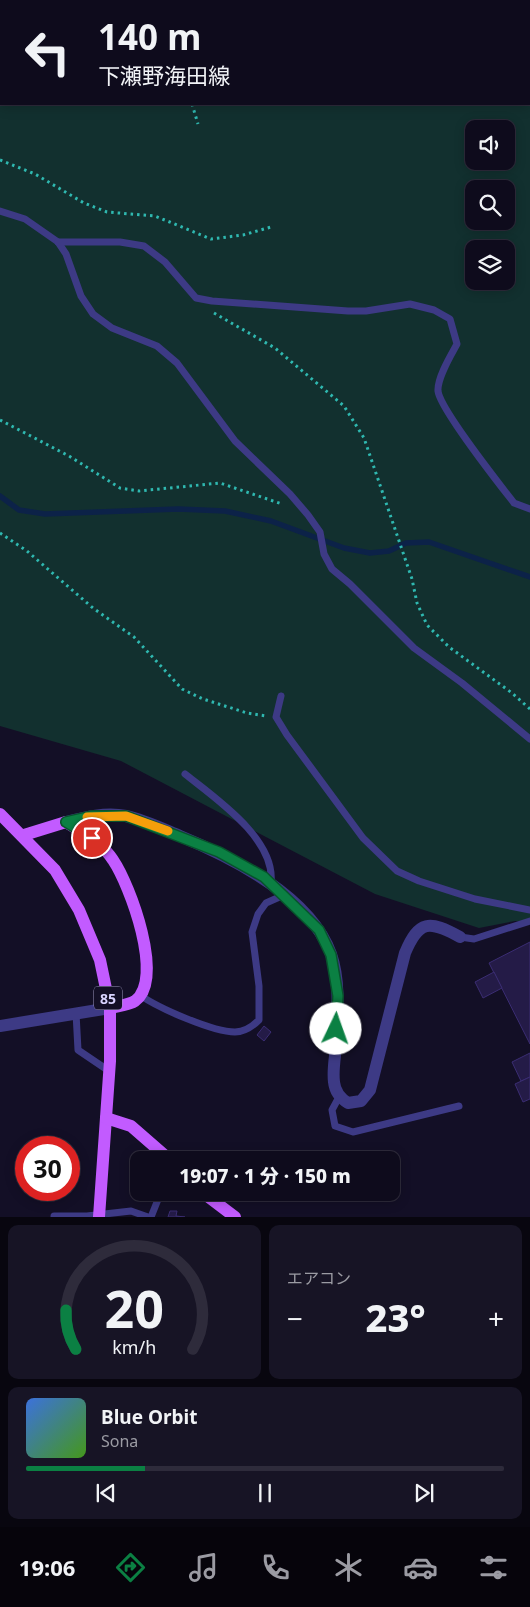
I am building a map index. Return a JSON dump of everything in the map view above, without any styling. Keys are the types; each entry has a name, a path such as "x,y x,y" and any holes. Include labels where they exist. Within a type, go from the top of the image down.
{"main road":[{"name":"85","path":"0,814 24,835 55,870 80,910 100,960 110,1008 109,1071 99,1215"},
{"name":"85","path":"66,822 92,838 113,859 126,882 139,922 147,965 146,988 135,1001 110,1008"},
{"path":"24,835 66,822"},
{"path":"106,1118 131,1126 160,1151"},
{"path":"214,1201 236,1217"}],"street":[{"path":"66,822 92,816 126,816 219,852 264,877 284,895 319,930 331,955 338,996 334,1082 339,1097 348,1103 361,1101 370,1090 405,953 414,933 424,926 442,927 460,937"},
{"path":"0,1026 110,1008"}],"lane":[{"path":"0,211 25,219 58,242 66,254 81,296 93,314 112,328 157,346 177,363 234,441 301,507 320,532 324,554 332,569 350,584 414,648 462,683 530,739"},
{"path":"58,242 111,242 144,246 165,262 196,298 348,311 366,311 410,304 434,310 450,319 457,344 445,365 438,390 446,410 514,503 530,509"},
{"path":"281,696 276,717 363,838 397,871 419,881 475,899 530,910"},
{"path":"185,774 237,816 258,843 270,863 270,883"},
{"path":"140,994 170,1012 218,1028 235,1032 249,1029 259,1020 260,1008 252,932 258,914 266,903 284,895"},
{"path":"460,937 474,939 530,921"},
{"path":"76,1013 78,1050 109,1071"},
{"path":"339,1097 332,1110 335,1126 353,1132 459,1106"},
{"path":"54,1216 87,1216 131,1211 150,1217 157,1201"}],"path":[{"path":"192,105 198,124"},
{"path":"0,160 34,174 84,203 108,212 155,216 211,239 243,235 271,226"},
{"path":"196,298 217,316 275,348 344,406 364,438 412,579 417,603 427,625 448,647 512,693 530,709"},
{"path":"0,420 69,456 120,488 139,491 220,483 286,505 301,507"},
{"path":"0,534 27,551 93,608 134,637 182,689 203,699 248,713 276,717"}],"green space":[{"path":"0,105 530,105 530,922 515,921 479,928 375,894 121,761 0,726"}],"building":[{"path":"530,942 530,1044 489,963"},
{"path":"494,972 502,988 483,998 475,982"},
{"path":"264,1026 271,1032 264,1041 257,1035"},
{"path":"530,1053 530,1077 521,1081 512,1062"},
{"path":"530,1077 530,1099 523,1102 515,1084"},
{"path":"170,1211 177,1211 176,1216 185,1217 168,1217"}],"waterway":[{"path":"0,496 19,510 45,514 178,509 225,511 271,521 344,548 370,553 389,551 406,543 429,542 530,577"}],"slow traffic":[{"path":"87,817 126,816 168,831"}],"route":[{"path":"92,838 66,822 92,816 126,816 219,852 264,877 319,930 331,955 338,996 336,1029"}]}
